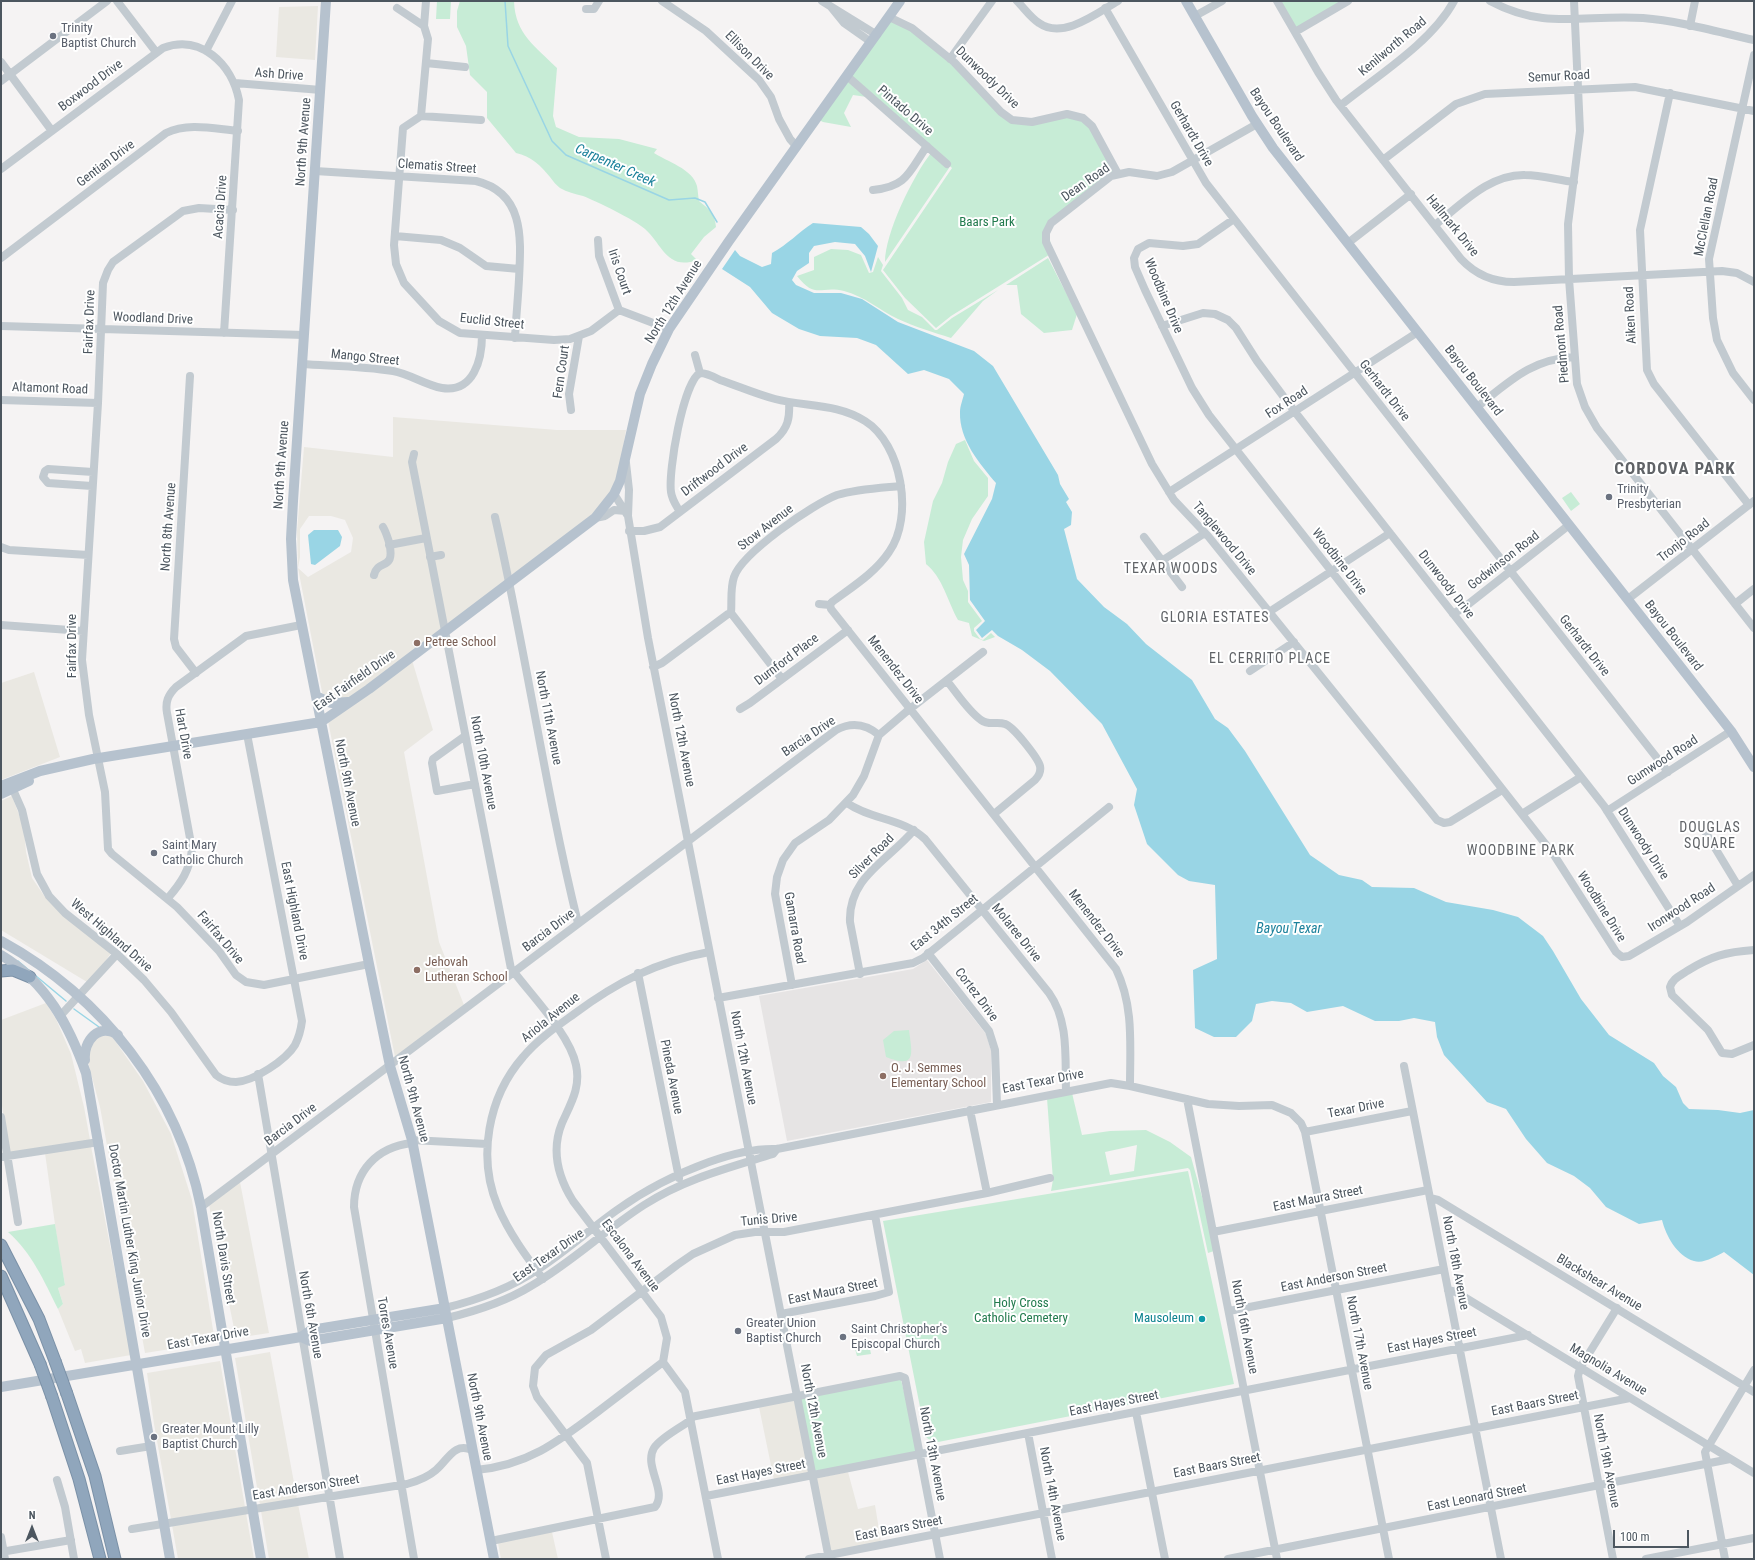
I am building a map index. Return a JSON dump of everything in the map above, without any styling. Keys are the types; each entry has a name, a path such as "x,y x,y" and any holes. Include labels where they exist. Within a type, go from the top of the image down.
{"highway":[{"path":"1,971 13,970 30,977"},
{"path":"1,1245 39,1319 55,1361 95,1476 116,1559"},
{"path":"1,1276 40,1364 52,1397 79,1479 100,1559"},
{"path":"1,1285 18,1314"}],"main road":[{"name":"North 9th Avenue","path":"326,1 291,539 293,580 390,1066 412,1142 494,1559"},
{"name":"North 12th Avenue","path":"614,494 626,458 640,394 652,364 669,329 729,241 900,1"},
{"name":"Bayou Boulevard","path":"1186,1 1257,124 1273,148 1731,731 1754,767"},
{"name":"East Fairfield Drive","path":"1,794 8,785 40,771 98,758 321,722 446,631 595,518 614,494"},
{"path":"316,696 331,703 350,702"},
{"path":"1,956 4,943"},
{"name":"North Davis Street","path":"4,943 36,962 78,995 118,1036 153,1084 175,1124 190,1162 202,1208 261,1559"},
{"name":"Doctor Martin Luther King Junior Drive","path":"1,956 30,977 48,997 61,1015 76,1045 86,1073 170,1559"},
{"path":"86,1073 85,1047 90,1038 103,1032 114,1033 118,1036"},
{"name":"East Texar Drive","path":"1,1388 301,1337 310,1341 373,1325 446,1313"}],"street":[{"path":"1,81 107,1"},
{"path":"117,1 156,52"},
{"path":"206,50 232,1"},
{"path":"426,1 424,26 428,39 421,116 481,120"},
{"path":"586,9 594,9 599,1"},
{"name":"Ellison Drive","path":"662,1 706,30 759,80 771,97 786,133 797,147"},
{"path":"822,1 831,7 844,23 874,38"},
{"path":"950,59 992,1"},
{"path":"1017,1 1040,24 1057,30 1070,28 1118,1"},
{"path":"1195,16 1222,1"},
{"name":"Hallmark Drive","path":"1277,1 1318,72 1340,105 1461,259 1469,267 1483,276 1510,282 1710,271 1737,273 1754,282"},
{"path":"1295,32 1348,1"},
{"name":"Kenilworth Road","path":"1340,105 1426,38 1442,21 1454,1"},
{"path":"1490,1 1524,15 1553,20 1643,18 1690,26 1754,40"},
{"name":"Piedmont Road","path":"1574,1 1580,138 1568,224 1569,279 1577,384 1590,417 1754,628"},
{"path":"1690,26 1695,1"},
{"path":"397,8 424,26"},
{"name":"Gerhardt Drive","path":"1105,8 1206,183 1668,772"},
{"name":"Dunwoody Drive","path":"889,17 912,28 950,59 1001,112 1012,120 1032,122 1067,114 1083,118 1092,126 1118,174"},
{"name":"Boxwood Drive","path":"1,169 156,52 178,44 196,46 206,50 223,64 235,83"},
{"name":"McClellan Road","path":"1754,55 1710,251 1713,318 1717,340 1733,373 1754,400"},
{"path":"1,62 52,131"},
{"path":"426,63 466,67"},
{"name":"Pintado Drive","path":"847,76 947,164"},
{"name":"Ash Drive","path":"235,83 320,90"},
{"name":"Acacia Drive","path":"224,333 238,131 239,100 235,83"},
{"name":"Semur Road","path":"1383,160 1447,110 1470,98 1497,93 1578,88 1635,87 1754,111"},
{"name":"Aiken Road","path":"1670,93 1640,230 1646,362 1650,378 1751,503"},
{"name":"Euclid Street","path":"421,116 403,128 398,176 394,255 399,274 404,283 439,321 452,330 468,334 559,340 580,336 601,325 619,310"},
{"name":"Dean Road","path":"1046,233 1051,223 1109,178 1118,174 1129,172 1157,176 1172,172 1257,124"},
{"name":"Gentian Drive","path":"1,258 166,133 177,129 191,127 238,131"},
{"path":"873,190 892,187 900,183 908,175 927,146"},
{"name":"Clematis Street","path":"315,171 476,181 496,189 506,198 518,221 520,233 520,269 515,338"},
{"path":"1435,225 1485,186 1503,178 1526,175 1574,182"},
{"path":"1348,243 1410,194"},
{"name":"Fairfax Drive","path":"233,210 198,208 183,211 113,262 103,283 102,329 83,631 82,672 105,792 108,849 112,854 168,898 195,924 241,979 258,985 369,964"},
{"name":"Woodbine Drive","path":"1234,219 1198,244 1183,246 1149,243 1138,250 1134,258 1135,267 1162,326 1200,401 1236,451 1554,855 1616,952 1622,957"},
{"name":"Tanglewood Drive","path":"1046,233 1046,242 1136,433 1169,492 1205,533 1437,820 1444,823 1450,822 1502,790"},
{"path":"395,236 441,240 460,248 486,266 520,269"},
{"name":"Iris Court","path":"598,240 598,256 619,310"},
{"path":"619,310 669,329"},
{"name":"Dunwoody Drive","path":"1162,326 1203,313 1215,314 1228,320 1236,328 1257,361 1295,412 1607,811 1680,926"},
{"name":"Woodland Drive","path":"1,326 304,335"},
{"name":"Fox Road","path":"1169,492 1236,451 1418,332"},
{"name":"Mango Street","path":"302,364 395,371 442,388 452,388 464,383 476,370 482,353 482,335"},
{"name":"Fern Court","path":"571,410 569,394 580,336"},
{"path":"695,355 700,373"},
{"path":"1477,407 1532,366 1550,360 1574,357"},
{"path":"700,373 760,394 789,402 832,407 865,421 879,433 889,446 900,486 902,502 901,521 896,540 890,552 867,576 832,602 830,606 818,604"},
{"path":"680,512 675,504 671,491 674,444 687,398 696,376 700,373"},
{"name":"North 8th Avenue","path":"190,376 174,639 176,647 196,673"},
{"name":"Altamont Road","path":"1,400 98,403"},
{"name":"Driftwood Drive","path":"629,531 652,530 660,527 781,434 789,417 789,402"},
{"name":"North 10th Avenue","path":"414,454 412,462 426,538 446,631 465,736 513,973"},
{"name":"North 12th Avenue","path":"626,458 629,490 627,514 629,531 653,666 829,1557"},
{"path":"92,486 48,483 43,477 45,471 48,469 93,472"},
{"name":"Stow Avenue","path":"731,614 732,585 737,569 747,557 767,541 829,498 856,491 900,486"},
{"path":"614,494 627,514"},
{"name":"Tronjo Road","path":"1628,599 1751,503"},
{"path":"595,518 605,516 614,510 627,514"},
{"name":"North 11th Avenue","path":"495,518 510,582 546,777 566,874 578,923"},
{"name":"Godwinson Road","path":"1453,614 1466,606 1569,525"},
{"path":"374,575 376,570 390,559 392,553 387,535 382,528"},
{"path":"1163,560 1205,533"},
{"path":"1269,612 1390,533"},
{"path":"390,545 426,538"},
{"path":"1144,538 1163,560 1182,587"},
{"path":"1,547 9,550 88,555"},
{"path":"430,558 441,556"},
{"path":"1735,604 1754,589"},
{"name":"Menendez Drive","path":"830,606 1110,960 1122,981 1130,1014 1130,1086"},
{"path":"653,666 662,663 728,614 731,614 782,679"},
{"path":"1,625 83,631"},
{"name":"Hart Drive","path":"168,898 186,875 192,849 166,702 172,691 246,636 301,625"},
{"name":"Durnford Place","path":"740,709 848,630"},
{"path":"1250,671 1294,642"},
{"path":"879,735 983,652"},
{"path":"947,681 982,721 1004,723 1011,727 1037,758 1040,765 1040,773 1035,780 994,814"},
{"name":"Barcia Drive","path":"202,1208 578,923 836,730 856,725 869,728 879,735"},
{"name":"Gumwood Road","path":"1607,811 1731,731"},
{"name":"East Highland Drive","path":"247,734 302,1014 299,1038 286,1056 258,1074"},
{"name":"Gamarra Road","path":"792,985 776,903 777,877 783,860 795,843 829,820 847,803 864,776 879,735"},
{"path":"465,736 433,759 432,763 437,791 475,784"},
{"path":"1522,814 1581,777"},
{"name":"West Highland Drive","path":"8,785 26,825 31,854 37,874 47,893 65,913 117,954 158,995 216,1075 226,1081 237,1082 258,1074"},
{"name":"Molaree Drive","path":"847,803 869,815 899,823 914,830 925,839 1049,993 1058,1008 1063,1027 1066,1091"},
{"name":"East 34th Street","path":"718,998 904,966 920,959 1109,807"},
{"name":"Silver Road","path":"860,974 850,922 853,896 862,881 904,842 914,830"},
{"path":"1706,834 1738,886"},
{"name":"Ironwood Road","path":"1622,957 1629,956 1680,926 1754,875"},
{"path":"1754,950 1714,956 1673,980 1670,987 1672,994 1708,1030 1722,1053 1732,1054 1754,1045"},
{"name":"Ariola Avenue","path":"543,1279 512,1235 497,1206 489,1176 487,1144 495,1106 507,1079 527,1052 556,1027 598,996 638,973 679,958 709,952"},
{"name":"Cortez Drive","path":"928,953 989,1031 995,1050 997,1105"},
{"path":"61,1015 117,954"},
{"name":"Escalona Avenue","path":"513,973 556,1027 570,1048 576,1067 577,1076 575,1095 559,1133 556,1154 557,1165 567,1192 661,1317 667,1338 663,1362"},
{"name":"Pineda Avenue","path":"638,973 677,1175 681,1185"},
{"name":"North 18th Avenue","path":"1404,1066 1501,1559"},
{"name":"North 6th Avenue","path":"258,1074 301,1337 340,1559"},
{"name":"East Texar Drive","path":"777,1149 1110,1083 1224,1106 1266,1105 1279,1107 1296,1118 1305,1132"},
{"name":"North 16th Avenue","path":"1187,1099 1278,1559"},
{"path":"970,1110 987,1193"},
{"name":"Texar Drive","path":"1305,1132 1412,1111"},
{"path":"1,1117 4,1156 18,1222"},
{"name":"North 17th Avenue","path":"1305,1132 1389,1559"},
{"path":"4,1156 99,1142"},
{"name":"Torres Avenue","path":"414,1559 354,1207 355,1189 361,1174 378,1155 394,1146 412,1142 487,1144"},
{"path":"748,1150 777,1149"},
{"path":"751,1161 773,1154 777,1149"},
{"name":"East Texar Drive","path":"446,1313 492,1293 537,1270 635,1198 677,1175 717,1159 748,1150"},
{"name":"East Texar Drive","path":"446,1313 496,1304 543,1279 645,1204 681,1185 718,1170 751,1161"},
{"name":"Tunis Drive","path":"566,1436 537,1397 533,1386 535,1368 546,1355 591,1330 677,1264 708,1246 735,1235 784,1232 987,1193 1050,1178"},
{"name":"East Maura Street","path":"1213,1232 1428,1190"},
{"name":"Blackshear Avenue","path":"1430,1198 1438,1200 1754,1392"},
{"name":"East Maura Street","path":"781,1314 889,1292 875,1215"},
{"name":"East Anderson Street","path":"1229,1311 1444,1269"},
{"name":"Magnolia Avenue","path":"1448,1290 1456,1292 1528,1335 1754,1474"},
{"path":"1581,1367 1616,1308"},
{"name":"East Hayes Street","path":"706,1496 1528,1335"},
{"path":"476,1470 501,1466 542,1452 566,1436 663,1362 682,1386 691,1418 718,1559"},
{"name":"North 19th Avenue","path":"1581,1367 1578,1376 1613,1559"},
{"path":"1725,1559 1706,1465 1705,1452 1754,1370"},
{"name":"North 13th Avenue","path":"797,1396 900,1376 904,1378 940,1559"},
{"path":"491,1541 642,1512 655,1508 659,1501 652,1458 655,1447 691,1418 797,1396"},
{"name":"East Baars Street","path":"809,1559 829,1557 1043,1512 1630,1398"},
{"path":"1136,1412 1165,1559"},
{"name":"North 14th Avenue","path":"1028,1433 1052,1559"},
{"path":"566,1436 587,1464 606,1559"},
{"path":"120,1451 151,1446"},
{"name":"East Anderson Street","path":"132,1529 413,1482 431,1474 456,1449 464,1448 472,1450"},
{"name":"East Leonard Street","path":"1228,1559 1730,1459"},
{"path":"56,1480 65,1507 74,1559"},
{"path":"1,1537 3,1554 71,1540"},
{"path":"1646,1559 1754,1538"}],"shaded area":[{"path":"318,6 315,60 276,57 279,7"},
{"path":"393,417 557,430 626,430 618,479 612,492 598,510 583,524 512,577 497,514 492,515 507,581 447,626 433,560 444,558 444,552 432,554 414,462 417,452 412,451 409,463 423,536 391,542 387,528 382,524 379,528 385,536 389,555 387,559 374,568 371,577 376,578 378,572 392,561 394,556 393,547 425,541 443,630 349,699 332,701 323,697 298,568 297,531 304,447 393,457","holes":["309,516 331,516 345,520 353,538 351,552 308,577 298,568 300,557 300,529"]},
{"path":"412,660 433,730 404,752 439,942 464,1005 395,1057 328,721"},
{"path":"34,672 60,757 1,780 1,683"},
{"path":"12,796 24,828 26,852 32,878 45,897 111,953 102,966 87,982 1,930 1,801"},
{"name":"O. J. Semmes Elementary School","path":"927,960 986,1034 991,1050 991,1102 787,1141 759,996 913,969"},
{"path":"46,1003 56,1019 71,1054 84,1107 90,1140 9,1153 1,1099 1,1020"},
{"path":"111,1035 143,1081 171,1134 192,1200 215,1342 145,1353 100,1107 88,1062 89,1044 99,1036"},
{"path":"91,1146 131,1355 85,1363 81,1349 75,1351 58,1309 63,1304 58,1288 65,1284 59,1253 45,1153"},
{"path":"240,1182 269,1333 236,1338 209,1205"},
{"path":"270,1352 297,1499 260,1505 235,1358"},
{"path":"220,1361 245,1507 171,1519 154,1424 147,1373"},
{"path":"795,1400 810,1473 774,1480 759,1407"},
{"path":"848,1472 858,1509 875,1505 881,1542 830,1552 816,1478"},
{"path":"298,1504 309,1559 269,1559 261,1511"},
{"path":"246,1513 254,1559 178,1559 172,1525"},
{"path":"552,1532 558,1559 501,1559 498,1543"}],"green space":[{"path":"437,1 451,1 450,19 436,19"},
{"path":"460,1 514,1 518,22 528,39 557,68 553,116 556,127 579,137 619,139 657,149 654,153 685,170 690,175 697,186 699,201 711,212 716,227 704,237 691,254 697,260 679,262 672,259 640,225 597,202 560,188 535,162 526,156 516,153 487,118 487,92 470,75 466,46 457,27 457,11"},
{"path":"1277,1 1348,1 1295,32"},
{"name":"Baars Park","path":"889,17 920,34 1001,112 1018,122 1060,115 1083,118 1118,174 1048,227 1052,253 951,316 936,328 905,298 883,270 952,168 847,76"},
{"path":"848,80 867,97 853,95 844,113 851,127 819,120"},
{"path":"931,153 949,168 885,262 886,250 901,205 916,176"},
{"path":"831,249 848,250 861,255 869,273 873,272 878,257 883,265 881,271 902,298 908,310 922,317 935,330 998,290 983,301 951,338 898,319 866,300 844,291 814,290 809,288 797,276 814,270 814,257"},
{"path":"1048,258 1077,314 1072,330 1044,333 1021,314 1017,285 1006,285"},
{"path":"965,440 974,461 988,478 988,496 972,519 963,540 961,557 963,580 968,591 968,602 982,621 974,628 974,631 980,639 983,640 991,633 995,637 984,641 972,636 969,623 958,620 937,576 926,564 924,542 933,501 942,483 948,462 956,444"},
{"path":"1571,492 1580,504 1571,511 1562,498"},
{"path":"909,1030 911,1052 908,1060 903,1061 886,1057 883,1040 894,1031"},
{"path":"1072,1093 1082,1135 1110,1131 1146,1130 1170,1142 1191,1157 1206,1211 1214,1251 1208,1253 1190,1170 1188,1168 1051,1191 1053,1180 1047,1098","holes":["1137,1145 1134,1171 1110,1175 1105,1152"]},
{"name":"Holy Cross Catholic Cemetery","path":"1188,1171 1234,1384 933,1443 926,1437 883,1221"},
{"path":"55,1224 65,1285 58,1288 63,1304 58,1309 31,1258 8,1232"},
{"path":"868,1339 871,1354 857,1356 853,1342"},
{"path":"900,1376 920,1455 813,1476 797,1397"}],"water":[{"name":"Bayou Texar","path":"813,223 861,227 869,234 878,246 871,272 865,256 855,244 835,242 814,246 809,253 809,263 797,271 792,280 796,285 814,293 841,293 862,299 898,322 974,351 993,366 1058,475 1060,484 1069,499 1066,502 1072,512 1071,525 1064,529 1077,579 1104,607 1127,624 1146,644 1192,680 1215,719 1228,728 1245,751 1310,855 1339,875 1362,880 1372,887 1414,888 1446,902 1493,910 1518,917 1543,936 1581,999 1609,1035 1654,1063 1663,1076 1676,1087 1683,1103 1689,1109 1718,1110 1740,1113 1754,1110 1754,1275 1724,1252 1710,1259 1698,1262 1682,1255 1669,1239 1662,1220 1639,1224 1606,1207 1590,1188 1574,1176 1547,1163 1526,1139 1506,1109 1487,1102 1444,1055 1437,1037 1435,1022 1414,1018 1399,1021 1375,1021 1343,1006 1307,1012 1291,1003 1272,1001 1256,1004 1252,1021 1236,1037 1214,1037 1195,1028 1193,970 1217,959 1215,885 1189,881 1178,875 1147,844 1134,805 1137,789 1102,724 1050,671 1022,650 998,636 992,630 982,638 976,630 985,621 970,600 969,565 964,554 992,499 996,483 977,460 963,432 960,412 964,394 949,379 924,370 908,374 876,345 857,338 820,336 799,329 772,313 750,287 722,269 735,250 740,256 762,267 771,264 772,253"},
{"path":"314,530 338,530 342,537 340,546 315,565 311,564 308,535"}],"waterway":[{"name":"Carpenter Creek","path":"505,1 508,46 552,141 566,155 669,200 695,198 705,202 717,222"},
{"path":"18,961 66,1001"},
{"path":"74,1009 99,1027"}],"place":[{"name":"Trinity Baptist Church","path":"53,36"},
{"name":"Trinity Presbyterian","path":"1609,497"},
{"name":"Petree School","path":"417,643"},
{"name":"Saint Mary Catholic Church","path":"154,853"},
{"name":"Jehovah Lutheran School","path":"417,970"},
{"name":"O. J. Semmes Elementary School","path":"883,1076"},
{"name":"Mausoleum","path":"1202,1319"},
{"name":"Greater Union Baptist Church","path":"738,1331"},
{"name":"Saint Christopher's Episcopal Church","path":"843,1337"},
{"name":"Greater Mount Lilly Baptist Church","path":"154,1437"}],"district":[{"name":"CORDOVA PARK","path":"1675,470"},
{"name":"TEXAR WOODS","path":"1171,569"},
{"name":"GLORIA ESTATES","path":"1215,618"},
{"name":"EL CERRITO PLACE","path":"1270,659"},
{"name":"DOUGLAS SQUARE","path":"1710,836"},
{"name":"WOODBINE PARK","path":"1521,851"}]}
